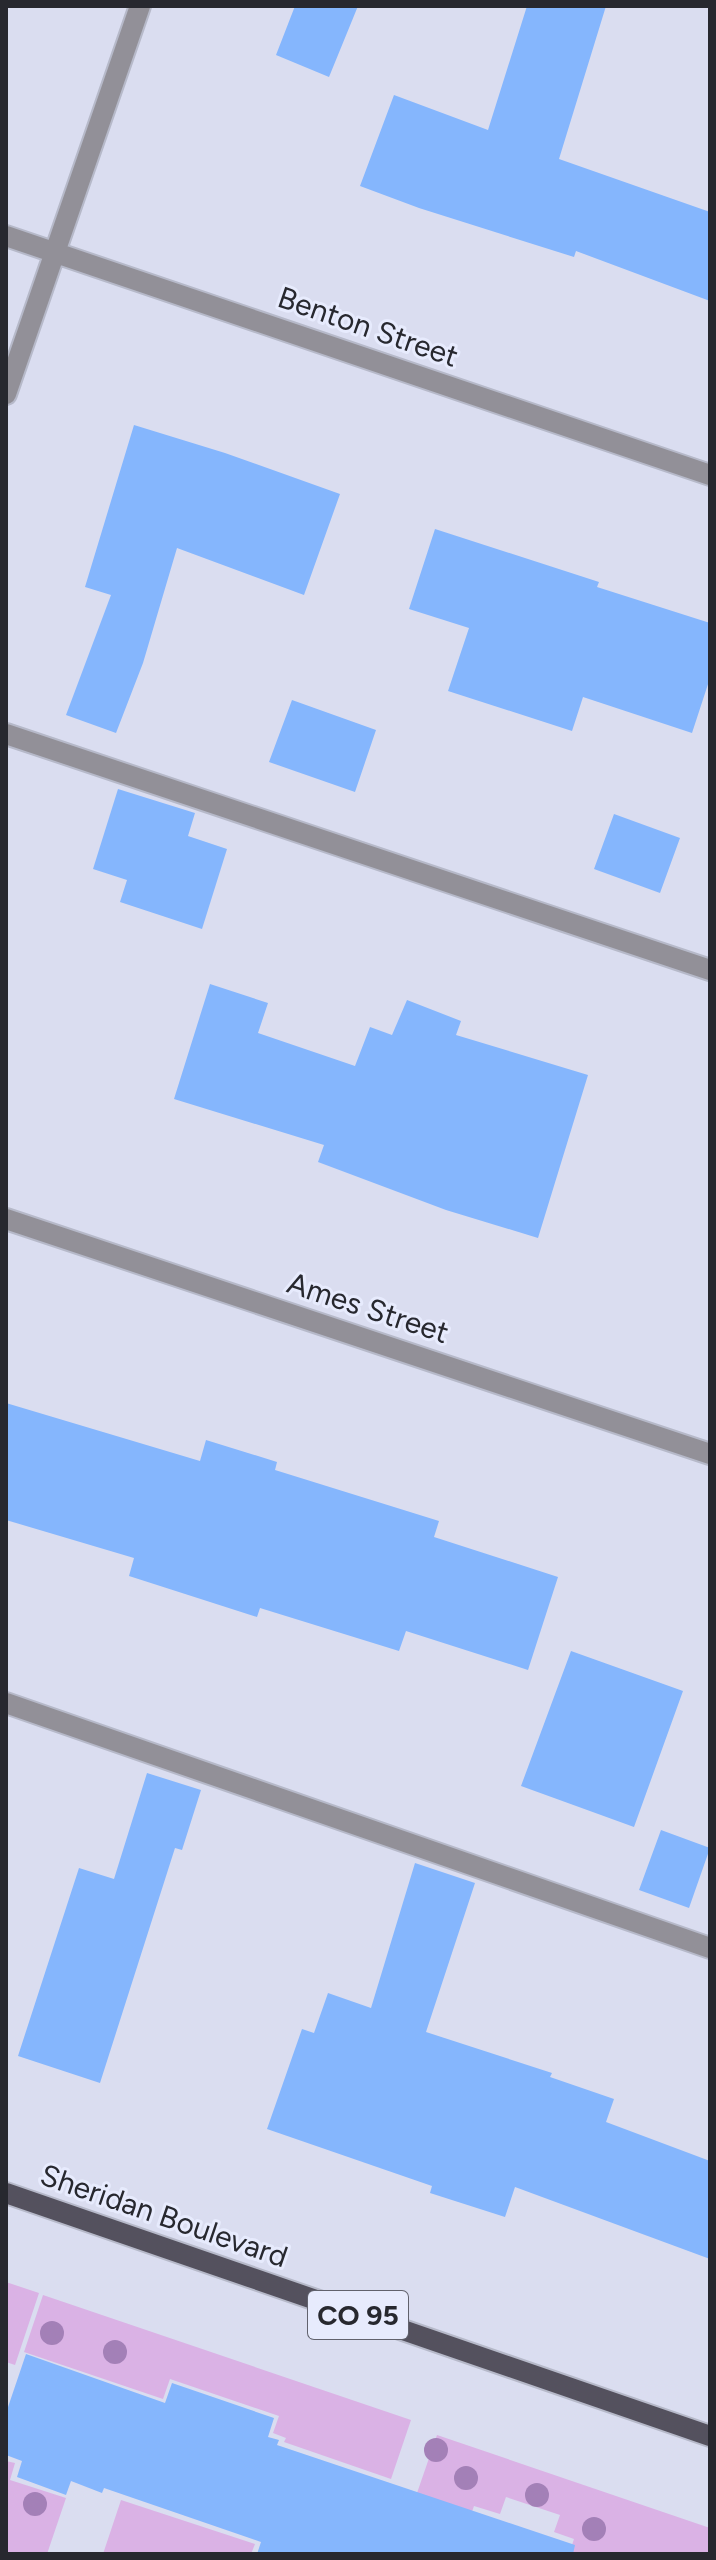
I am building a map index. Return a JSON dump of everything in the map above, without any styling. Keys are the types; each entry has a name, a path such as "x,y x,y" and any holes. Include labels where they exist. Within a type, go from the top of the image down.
{"main road":[{"name":"Sheridan Boulevard","path":"6,2193 710,2436"}],"street":[{"path":"6,394 140,6"},
{"name":"Benton Street","path":"6,236 710,475"},
{"path":"6,734 710,970"},
{"name":"Ames Street","path":"6,1219 710,1454"},
{"path":"6,1703 710,1948"}],"shaded area":[{"path":"6,2282 39,2293 15,2365 6,2362"},
{"path":"43,2295 411,2420 391,2479 284,2442 286,2438 273,2433 279,2416 170,2379 163,2399 24,2352"},
{"path":"437,2435 710,2528 710,2554 569,2554 574,2539 554,2532 560,2515 506,2497 500,2514 474,2506 457,2554 396,2554"},
{"path":"6,2461 15,2463 10,2480 66,2498 47,2554 6,2554"},
{"path":"121,2500 255,2544 251,2554 103,2554"}],"building":[{"path":"295,6 358,6 329,77 276,55"},
{"path":"527,6 606,6 559,159 710,212 710,301 576,251 574,257 360,186 394,95 488,130"},
{"path":"134,425 340,494 304,595 177,548 143,663 116,733 66,715 111,595 85,587"},
{"path":"435,529 599,582 597,587 710,623 710,678 692,733 583,697 572,731 448,691 469,628 409,609"},
{"path":"292,700 376,730 355,792 269,762"},
{"path":"118,789 195,813 188,836 227,849 202,929 120,902 127,880 93,869"},
{"path":"614,814 680,838 660,893 594,869"},
{"path":"210,984 268,1003 258,1033 355,1066 370,1027 392,1035 407,1000 461,1021 456,1035 588,1075 538,1238 446,1210 318,1162 324,1145 174,1099"},
{"path":"6,1403 200,1461 206,1440 277,1462 275,1470 439,1521 434,1537 558,1577 528,1670 406,1631 399,1651 260,1608 257,1617 129,1576 134,1558 6,1520"},
{"path":"571,1651 683,1691 634,1827 521,1786"},
{"path":"147,1773 201,1790 182,1850 175,1848 100,2083 18,2056 79,1868 114,1879"},
{"path":"661,1830 710,1848 689,1908 639,1890"},
{"path":"415,1863 475,1883 426,2032 552,2073 550,2077 614,2099 606,2122 710,2161 710,2259 515,2187 505,2217 430,2193 432,2186 267,2129 302,2029 314,2033 328,1993 371,2008"},
{"path":"26,2354 165,2403 172,2383 274,2418 268,2437 279,2440 277,2445 575,2545 573,2554 257,2554 261,2542 104,2488 102,2493 71,2481 66,2495 17,2477 22,2461 6,2455 6,2413"}]}
